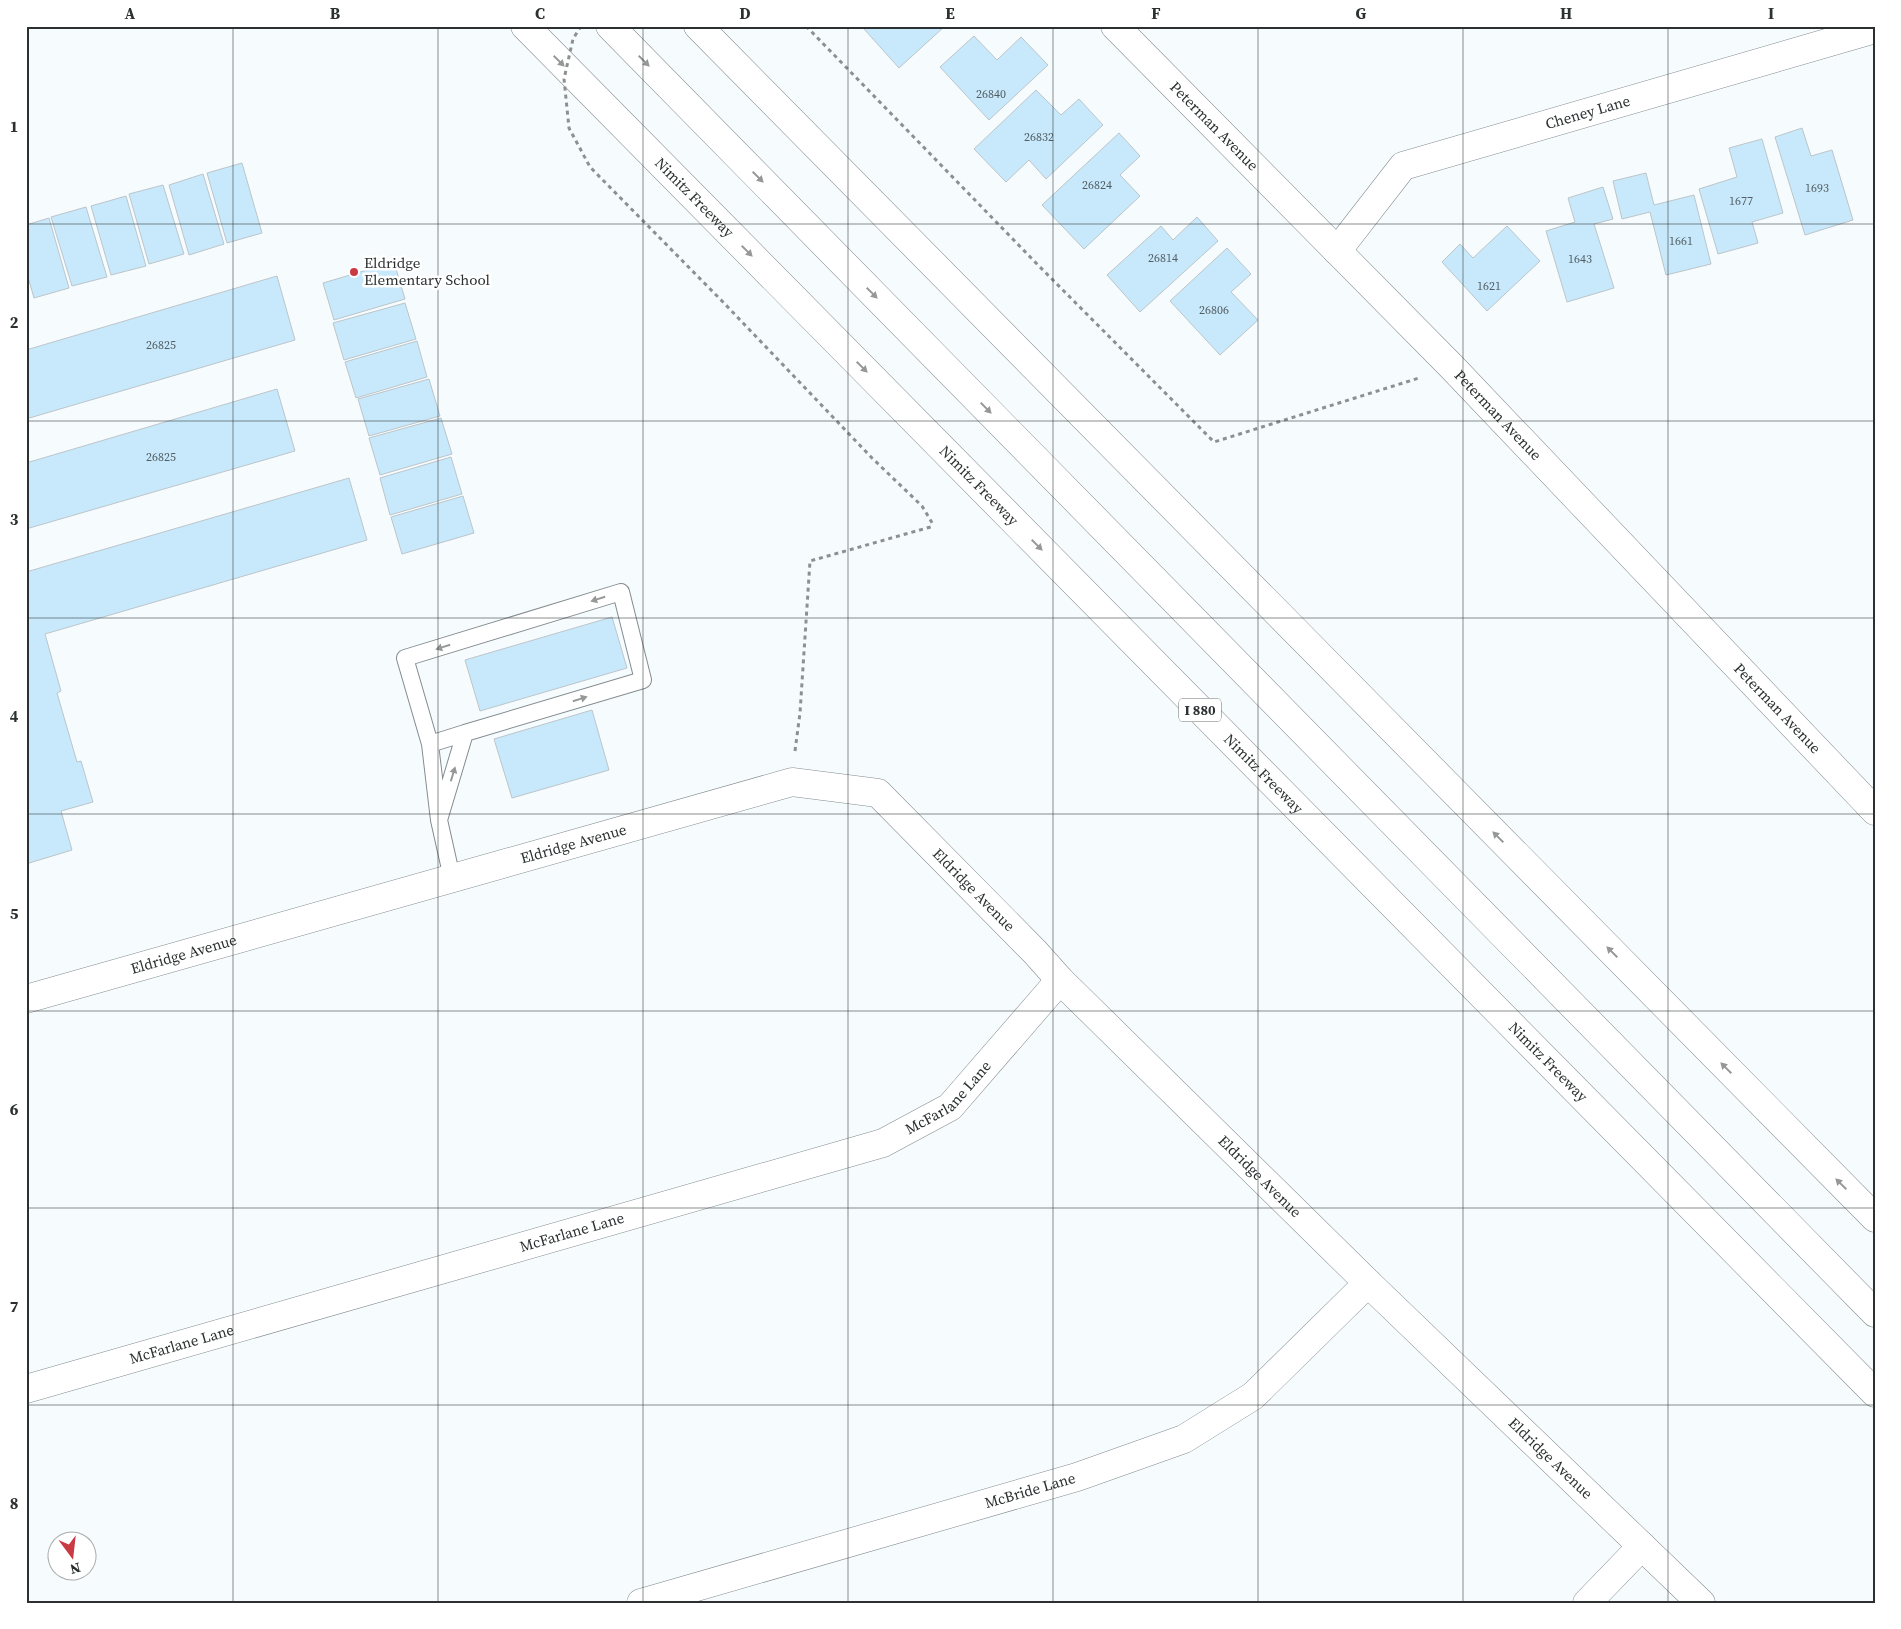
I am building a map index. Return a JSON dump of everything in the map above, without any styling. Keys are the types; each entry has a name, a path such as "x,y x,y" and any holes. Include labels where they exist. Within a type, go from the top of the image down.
{"main road":[{"name":"Nimitz Freeway","path":"525,26 1875,1394"},
{"path":"610,26 1875,1313"},
{"path":"698,26 1875,1218"},
{"name":"Peterman Avenue","path":"1115,26 1452,368 1875,811"},
{"name":"Cheney Lane","path":"1337,251 1403,166 1875,29"},
{"name":"Eldridge Avenue","path":"26,999 792,782 878,793 1036,952 1060,980 1368,1283 1701,1603"},
{"name":"McFarlane Lane","path":"26,1389 883,1143 950,1107 1060,980"},
{"name":"McBride Lane","path":"641,1603 1077,1477 1184,1438 1253,1396 1368,1283"},
{"path":"1587,1603 1642,1546"}],"lane":[{"path":"430,744 643,680 621,592 404,658 430,744 439,820 452,878"},
{"path":"439,820 465,733"}],"path":[{"path":"582,26 573,39 564,80 569,128 590,167 723,302 872,458 922,506 934,526 810,561 800,713 792,782"},
{"path":"806,26 1214,442 1452,368"}],"building":[{"path":"867,26 945,26 899,68 864,29"},
{"path":"974,36 997,60 1021,37 1048,65 989,120 940,67"},
{"path":"1036,90 1061,115 1079,99 1103,125 1046,179 1029,160 1006,182 974,149"},
{"path":"1802,128 1811,156 1832,150 1853,220 1805,235 1775,137"},
{"path":"1119,133 1140,156 1120,175 1140,196 1084,249 1042,205"},
{"path":"1762,139 1783,213 1752,222 1758,243 1718,254 1699,189 1737,177 1729,148"},
{"path":"242,163 262,233 227,243 207,173"},
{"path":"1646,173 1654,205 1694,195 1711,264 1666,275 1650,212 1622,219 1613,181"},
{"path":"203,174 224,244 189,255 169,185"},
{"path":"163,185 184,254 149,264 129,194"},
{"path":"1603,187 1613,219 1594,224 1614,288 1567,302 1546,231 1575,222 1568,198"},
{"path":"126,196 146,266 111,275 91,206"},
{"path":"86,207 107,277 72,286 51,217"},
{"path":"1197,217 1218,241 1140,312 1107,275 1161,226 1173,240"},
{"path":"49,218 69,288 34,298 26,270 26,225"},
{"path":"1507,226 1540,261 1487,311 1442,262 1460,244 1473,258"},
{"path":"1227,248 1251,274 1231,292 1258,320 1220,355 1170,301"},
{"path":"394,262 405,299 334,320 323,283"},
{"path":"277,276 295,340 26,419 26,350"},
{"path":"405,303 416,339 344,360 333,323"},
{"path":"417,341 427,377 356,398 345,362"},
{"path":"429,379 440,416 369,436 358,399"},
{"path":"277,389 295,451 26,529 26,463"},
{"path":"441,418 452,454 380,475 369,438"},
{"path":"451,457 462,494 390,515 380,478"},
{"path":"349,478 367,540 45,634 61,691 57,693 77,762 81,761 93,802 61,811 72,850 26,864 26,572"},
{"path":"463,496 474,533 402,554 391,517"},
{"path":"612,617 627,668 480,711 465,660"},
{"path":"592,710 609,770 512,798 494,739"}],"place":[{"name":"Eldridge Elementary School","path":"354,272"}]}
